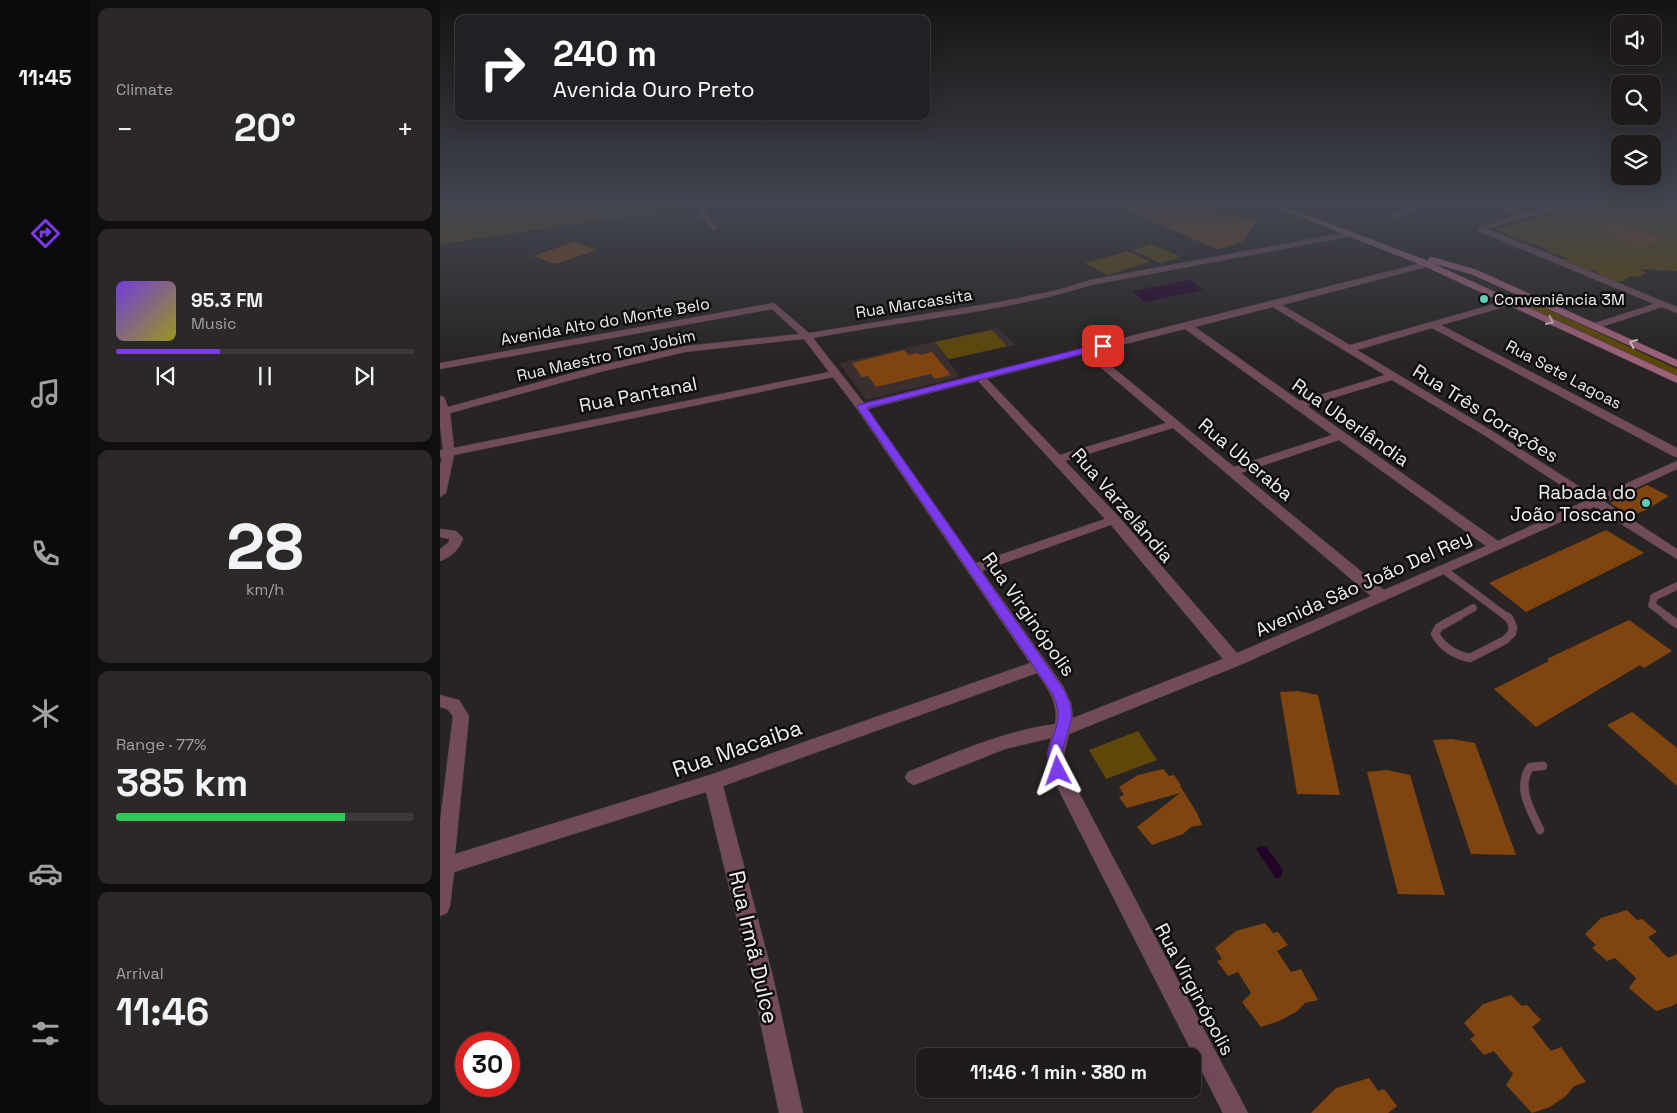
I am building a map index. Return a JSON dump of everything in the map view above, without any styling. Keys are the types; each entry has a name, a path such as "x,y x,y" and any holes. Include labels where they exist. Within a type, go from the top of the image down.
{"main road":[{"path":"1406,256 1677,380"},
{"path":"1414,256 1474,272 1677,364"}],"street":[{"name":"Rua Marcassita","path":"807,336 911,317 994,306 1100,282 1235,256"},
{"path":"1544,256 1677,310"},
{"path":"861,407 1438,261"},
{"path":"1348,349 1435,326 1530,297"},
{"name":"Rua Três Corações","path":"1274,304 1488,433 1677,555"},
{"path":"1595,326 1662,304"},
{"name":"Rua Virginópolis","path":"774,306 807,336 834,374 861,407 972,569 1041,665 1064,704 1065,716 1054,756 1058,771 1236,1113"},
{"name":"Avenida Alto do Monte Belo","path":"440,366 774,306"},
{"name":"Rua Uberlândia","path":"1186,325 1339,436 1496,546"},
{"name":"Rua Sete Lagoas","path":"1435,326 1677,452"},
{"name":"Rua Maestro Tom Jobim","path":"444,411 611,366 685,349 807,336"},
{"name":"Rua Uberaba","path":"1086,350 1382,597"},
{"name":"Rua Pantanal","path":"445,453 834,374"},
{"name":"Rua Varzelândia","path":"980,376 1114,520 1234,661"},
{"path":"1297,406 1394,376"},
{"path":"440,399 444,411 445,453 440,493"},
{"path":"1058,460 1174,424"},
{"path":"1232,472 1339,436"},
{"name":"Avenida São João Del Rey","path":"914,777 1016,737 1035,732 1061,730 1234,661 1444,570 1677,464"},
{"path":"972,569 1114,520"},
{"path":"440,533 451,534 456,538 455,544 440,556"},
{"name":"Rua Macaiba","path":"445,866 714,782 1041,665"},
{"path":"440,700 451,703 458,708 461,716 440,905"},
{"name":"Rua Irmã Dulce","path":"714,782 762,976 791,1113"}],"lane":[{"path":"1444,570 1510,618 1513,625 1512,633 1506,639 1470,658 1457,656 1446,650 1438,642 1435,634 1439,627 1473,608"},
{"path":"1677,586 1654,598 1652,605 1677,624"},
{"path":"1540,830 1522,783 1525,773 1530,767 1543,766"}],"shaded area":[{"path":"1110,256 1138,256 1150,262 1107,275 1085,263"},
{"path":"1145,256 1181,257 1160,263"},
{"path":"1560,256 1677,256 1677,271 1639,269 1647,274 1642,274 1641,277 1630,276 1626,280 1616,282 1594,270 1586,270 1560,259 1569,258"},
{"path":"1190,280 1203,290 1145,302 1132,291"},
{"path":"1527,304 1537,304 1677,369 1677,378 1526,307"},
{"path":"997,328 1016,345 948,360 960,377 866,400 839,363"},
{"path":"992,330 1007,346 949,359 935,342"},
{"path":"1138,731 1157,760 1106,779 1089,750"},
{"path":"1261,846 1266,847 1283,870 1281,877 1276,879 1256,849"}],"building":[{"path":"533,256 579,256 555,264"},
{"path":"904,350 909,355 932,352 951,375 935,379 931,374 876,387 868,376 862,377 852,363"},
{"name":"Rabada do João Toscano","path":"1647,485 1669,496 1646,510 1630,516 1610,503"},
{"path":"1606,530 1644,553 1526,612 1489,583"},
{"path":"1629,620 1672,651 1644,668 1640,665 1536,727 1494,689 1549,661 1547,659"},
{"path":"1297,691 1318,695 1340,795 1297,794 1280,692"},
{"path":"1632,712 1677,748 1677,786 1607,725"},
{"path":"1452,739 1475,743 1516,855 1471,854 1433,740"},
{"path":"1163,769 1169,776 1174,775 1181,785 1202,825 1191,827 1183,834 1152,845 1137,827 1180,793 1127,808 1119,797 1124,795 1119,787 1138,775"},
{"path":"1387,770 1410,775 1445,895 1398,894 1367,772"},
{"path":"1627,910 1637,920 1642,919 1657,932 1648,937 1668,958 1677,954 1677,1003 1672,1006 1656,1011 1629,988 1636,978 1615,958 1607,961 1592,948 1596,945 1585,934 1601,918"},
{"path":"1265,923 1273,933 1278,932 1288,945 1277,951 1291,972 1301,969 1318,1000 1305,1003 1296,1012 1279,1021 1261,1027 1242,1002 1251,993 1238,972 1228,976 1217,961 1222,959 1215,948 1236,931"},
{"path":"1511,995 1522,1006 1527,1005 1541,1020 1532,1027 1551,1051 1561,1047 1586,1082 1574,1086 1566,1096 1550,1107 1532,1113 1506,1085 1513,1074 1494,1051 1484,1055 1470,1039 1475,1036 1464,1023 1483,1004"},
{"path":"1369,1078 1378,1091 1384,1089 1397,1106 1388,1113 1311,1113 1336,1088"}],"place":[{"name":"Conveniência 3M","path":"1484,299"},
{"name":"Rabada do João Toscano","path":"1646,503"}],"route":[{"path":"1058,771 1054,756 1065,716 1064,704 1057,690 861,407 1103,346"}]}
